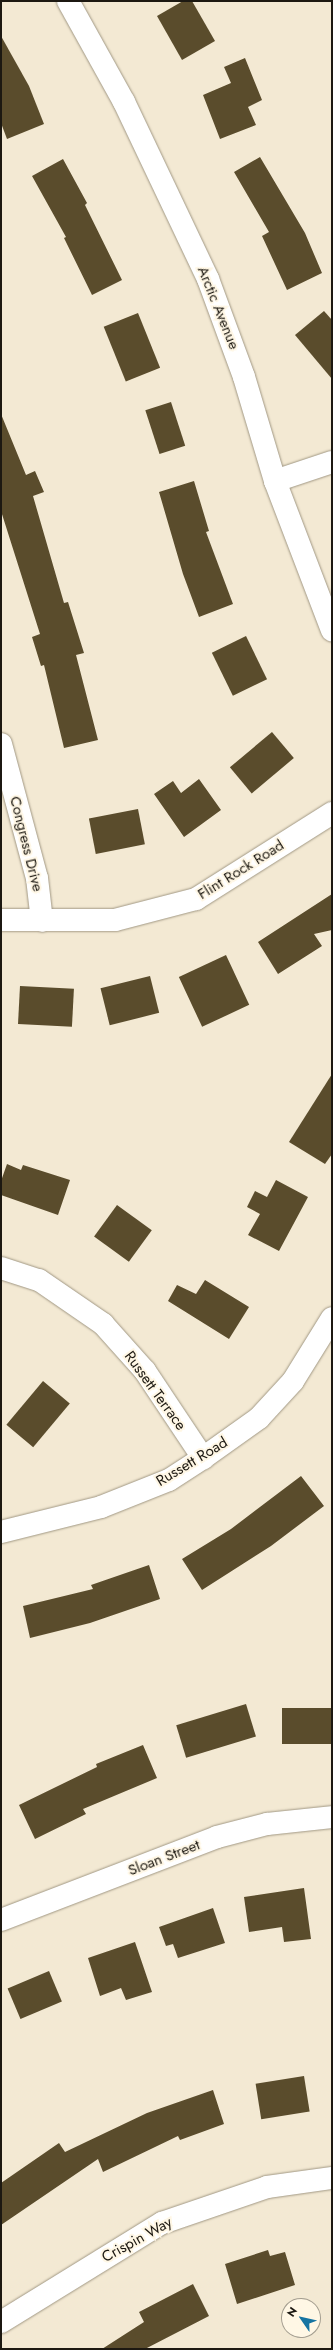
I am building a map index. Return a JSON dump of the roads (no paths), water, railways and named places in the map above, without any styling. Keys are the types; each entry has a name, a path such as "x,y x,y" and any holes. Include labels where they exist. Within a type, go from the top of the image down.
{"street":[{"name":"Arctic Avenue","path":"68,1 124,102 208,279 244,377 275,481 332,630"},
{"path":"275,481 332,462"},
{"name":"Congress Drive","path":"1,744 37,878 42,921"},
{"name":"Flint Rock Road","path":"1,920 115,920 196,899 332,813"},
{"name":"Russett Terrace","path":"1,1268 39,1280 104,1324 145,1371 203,1458"},
{"name":"Russett Road","path":"1,1532 101,1507 169,1480 259,1418 288,1386 332,1318"},
{"name":"Sloan Street","path":"1,1920 217,1837 267,1824 332,1817"},
{"name":"Crispin Way","path":"1,2322 162,2223 267,2187 332,2178"}]}
